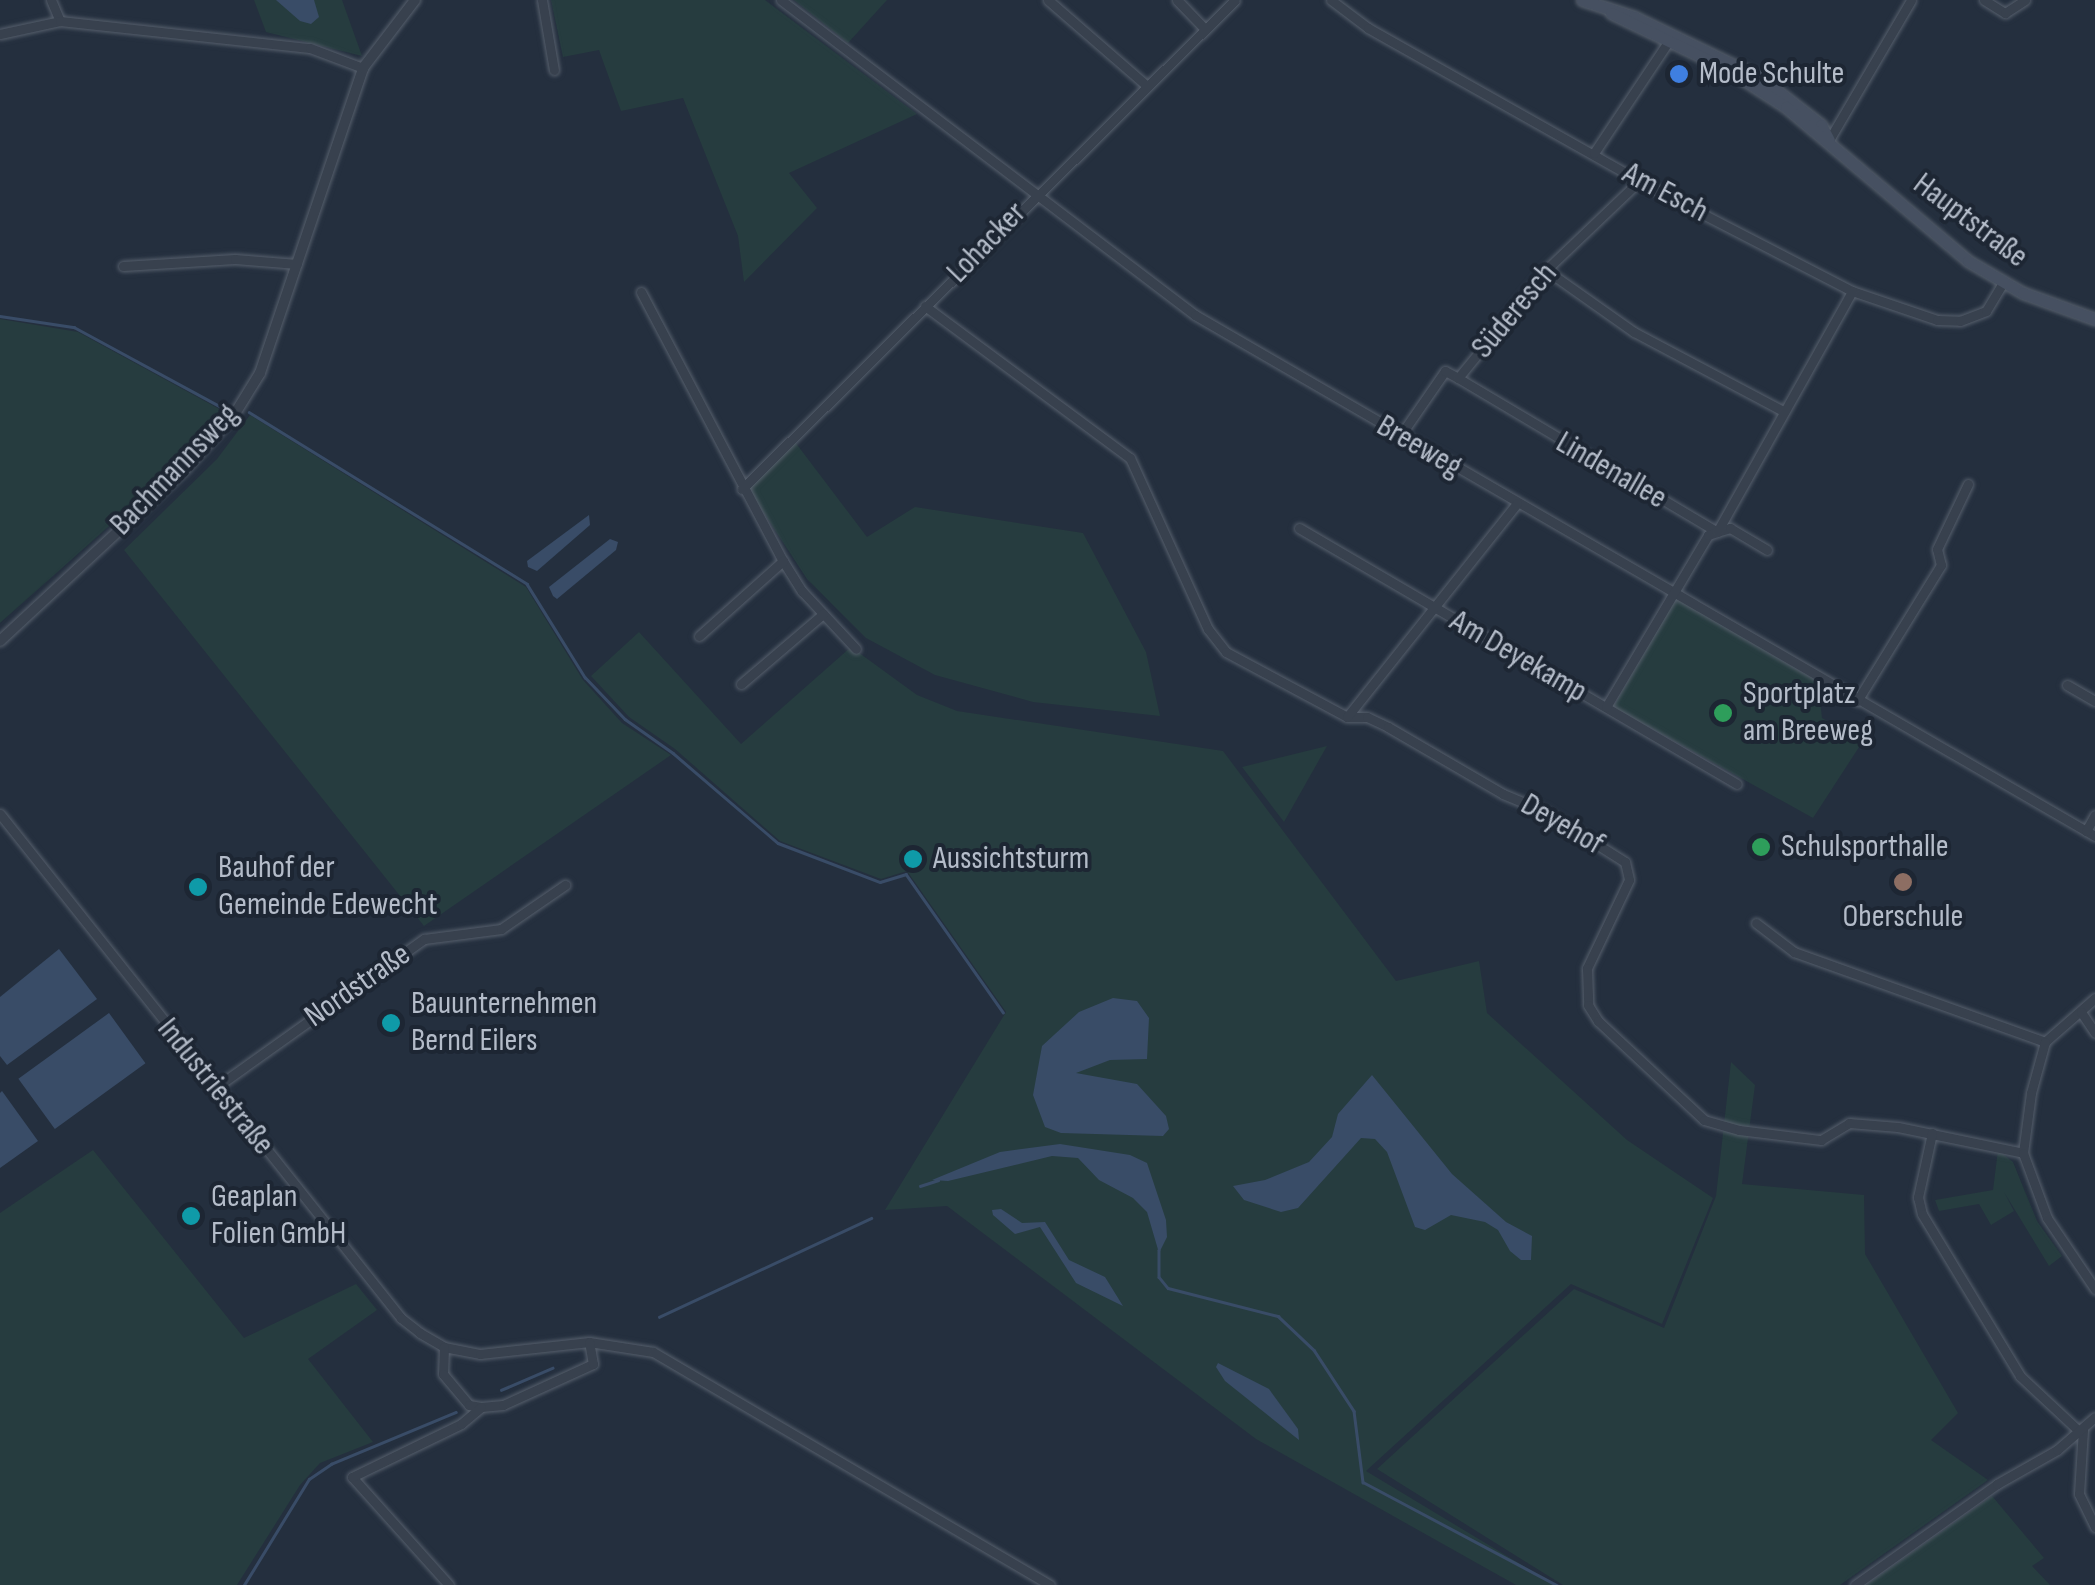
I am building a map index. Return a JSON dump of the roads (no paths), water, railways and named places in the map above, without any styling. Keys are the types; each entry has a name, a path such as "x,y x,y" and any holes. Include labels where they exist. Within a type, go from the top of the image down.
{"main road":[{"name":"Hauptstraße","path":"1582,0 1670,39 1756,86 1829,140 1950,248 2045,303 2095,319"}],"street":[{"path":"51,0 60,21"},
{"name":"Bachmannsweg","path":"0,641 185,468 236,412 260,373 363,68 414,0"},
{"path":"542,0 554,70"},
{"name":"Breeweg","path":"781,0 1195,314 2090,834"},
{"path":"1048,0 1147,86"},
{"path":"1177,0 1204,28"},
{"name":"Lohacker","path":"742,489 1036,193 1235,0"},
{"name":"Am Esch","path":"1331,0 1368,28 1639,180 1852,292 1937,320 1960,321 1986,311 2003,282"},
{"path":"1611,13 1625,0"},
{"path":"1829,140 1911,0"},
{"path":"1984,0 2005,13 2024,0"},
{"path":"0,34 60,21 299,47 363,68"},
{"path":"1594,152 1670,39"},
{"name":"Süderesch","path":"1400,436 1445,372 1458,378 1546,270 1639,180"},
{"path":"123,266 235,259 297,264"},
{"path":"1546,270 1634,332 1783,411"},
{"path":"641,292 783,561 823,614 856,649"},
{"path":"1606,708 1708,535 1716,532 1852,292"},
{"name":"Deyehof","path":"925,306 1130,458 1208,629 1226,652 1347,717 1367,717 1388,727 1502,794 1544,811 1626,862 1629,880 1587,968 1588,1005 1598,1021 1704,1120 1739,1130 1821,1140 1848,1123 1932,1134 2023,1153"},
{"name":"Lindenallee","path":"1458,378 1716,532 1730,528 1768,550"},
{"path":"1857,701 1940,566 1937,548 1968,484"},
{"path":"1347,717 1517,503"},
{"name":"Am Deyekamp","path":"1299,528 1737,784"},
{"path":"699,636 783,561"},
{"path":"741,684 823,614"},
{"path":"2067,685 2095,701"},
{"name":"Industriestraße","path":"0,814 401,1318 444,1347 480,1354 509,1354 589,1342 628,1346 669,1360 1050,1585"},
{"path":"2090,834 2095,815"},
{"name":"Nordstraße","path":"215,1088 424,939 501,928 564,885"},
{"path":"1756,923 1794,952 2045,1042"},
{"path":"2095,998 2045,1042 2031,1093 2023,1153 2047,1218 2095,1289"},
{"path":"2081,1012 2095,1033"},
{"path":"1932,1134 1918,1197 1922,1214 2020,1376 2081,1431 2079,1494 2095,1527"},
{"path":"444,1347 442,1374 469,1405 482,1408 503,1406 592,1364 589,1342"},
{"path":"449,1585 352,1477 461,1424 482,1408"},
{"path":"1856,1585 1997,1484 2081,1431 2095,1417"}],"water":[{"path":"276,0 314,0 319,17 311,24 300,21"},
{"path":"589,515 590,525 537,571 528,567 527,561"},
{"path":"610,539 618,542 616,550 557,599 553,596 549,587"},
{"path":"59,949 97,999 7,1065 0,1056 0,997"},
{"path":"1113,998 1137,1001 1149,1018 1147,1059 1110,1060 1076,1073 1137,1084 1166,1116 1169,1129 1163,1136 1061,1133 1045,1127 1033,1095 1042,1046 1079,1012"},
{"path":"109,1013 145,1063 55,1129 18,1079"},
{"path":"1372,1075 1452,1174 1506,1222 1532,1236 1531,1260 1521,1260 1510,1251 1498,1230 1485,1222 1451,1215 1425,1230 1415,1227 1387,1152 1375,1139 1361,1138 1298,1208 1281,1212 1244,1200 1233,1186 1265,1180 1309,1162 1332,1137 1338,1114"},
{"path":"0,1093 38,1141 0,1168"},
{"path":"1060,1144 1130,1155 1147,1163 1166,1220 1167,1237 1159,1253 1147,1212 1133,1198 1099,1180 1078,1158 1052,1156 948,1181 932,1180 1000,1152"},
{"path":"1001,1209 1022,1223 1045,1222 1069,1260 1105,1277 1123,1306 1076,1283 1040,1227 1015,1234 993,1215 992,1210"},
{"path":"1218,1363 1269,1389 1298,1429 1299,1440 1225,1381 1216,1367"}],"waterway":[{"path":"0,316 74,327 223,408"},
{"path":"249,412 527,584 585,677 625,719 673,753 778,843 880,882 906,874 1003,1012"},
{"path":"920,1186 938,1180"},
{"path":"659,1317 871,1218"},
{"path":"1159,1250 1159,1277 1168,1288 1278,1316 1314,1350 1354,1411 1363,1482 1557,1585"},
{"path":"501,1390 552,1368"},
{"path":"244,1585 309,1479 331,1464 456,1412"}],"place":[{"name":"Mode Schulte","path":"1679,74"},
{"name":"Sportplatz am Breeweg","path":"1723,713"},
{"name":"Schulsporthalle","path":"1761,847"},
{"name":"Aussichtsturm","path":"913,859"},
{"name":"Oberschule","path":"1903,882"},
{"name":"Bauhof der Gemeinde Edewecht","path":"198,887"},
{"name":"Bauunternehmen Bernd Eilers","path":"391,1023"},
{"name":"Geaplan Folien GmbH","path":"191,1216"}]}
